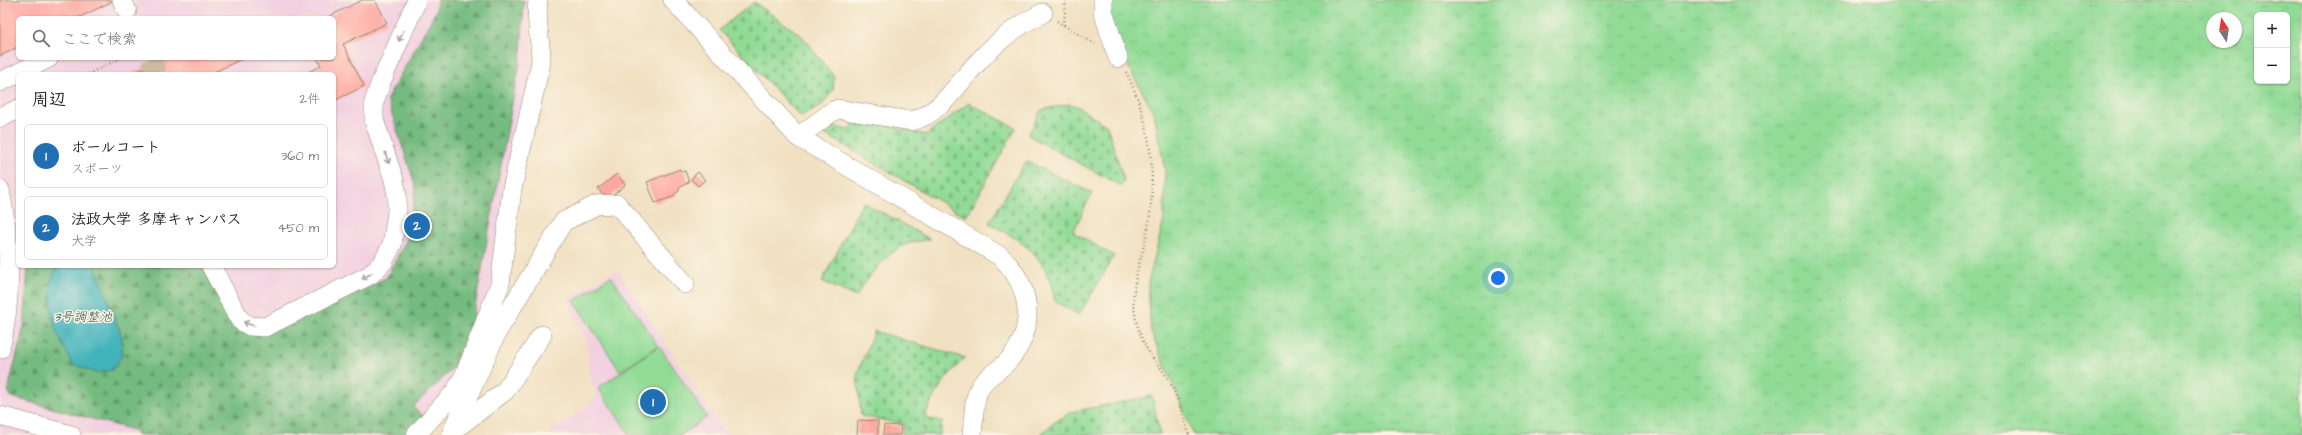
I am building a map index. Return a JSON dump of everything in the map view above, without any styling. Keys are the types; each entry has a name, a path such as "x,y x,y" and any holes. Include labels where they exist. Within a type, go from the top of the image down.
{"street":[{"path":"212,268 240,320 250,326 265,327 370,275 383,262 392,245 397,195 374,120 374,102 380,82 417,0"},
{"path":"450,434 490,329 500,284 512,189 541,62 541,47 536,22 538,0"},
{"path":"673,0 798,137 1000,256 1016,273 1022,285 1026,306 1022,340 1009,361 991,374 979,388 972,435"},
{"path":"1103,0 1103,12 1118,58"},
{"path":"798,137 833,111 838,110 911,121 922,119 939,106 978,62 1014,28 1043,13"},
{"path":"18,72 38,61"},
{"path":"0,82 16,73"},
{"path":"0,118 16,110"},
{"path":"0,190 10,259 9,299 0,349"},
{"path":"416,435 455,392 490,329 563,222 596,205 617,204 685,284"},
{"path":"450,434 504,391 542,334"},
{"path":"0,416 71,435"}],"path":[{"path":"1064,25 1066,0"},
{"path":"1043,13 1118,58 1133,86 1150,149 1152,203 1135,283 1134,306 1138,328 1149,353 1169,380 1189,435"},
{"path":"92,72 117,60"}],"shaded area":[{"path":"0,0 530,0 527,22 532,44 532,66 494,283 469,350 450,386 408,435 0,435"},
{"path":"617,269 722,430 729,435 546,435 596,399 589,368 586,340 568,299"}],"green space":[{"path":"437,0 524,0 521,55 472,323 452,369 413,407 423,416 405,435 136,435 137,431 11,397 8,390 24,326 28,268 203,268 232,322 266,331 386,278 408,237 416,188 387,99 436,11"},
{"path":"1101,0 2302,0 2302,435 1194,435 1151,332 1148,284 1164,219 1165,170 1154,113 1119,50"},
{"path":"754,2 802,36 834,77 833,90 822,105 801,117 719,30"},
{"path":"969,103 1016,128 966,217 820,131 823,124 848,130 859,118 926,135"},
{"path":"1069,104 1077,106 1107,126 1124,180 1121,186 1028,135 1041,110"},
{"path":"1026,161 1092,193 1073,232 1114,256 1079,315 1055,301 1046,272 1033,253 1025,245 989,223"},
{"path":"863,202 930,239 908,244 896,250 876,269 856,297 822,281"},
{"path":"611,276 658,346 620,371 574,301"},
{"path":"874,331 965,358 941,385 928,409 925,418 942,421 940,435 902,435 904,424 861,416 857,374"},
{"path":"659,346 707,417 681,435 630,435 598,388"},
{"path":"1152,396 1160,434 1040,435 1052,424 1071,412"}],"water":[{"name":"3号調整池","path":"58,268 96,268 122,337 122,355 112,370 97,373 72,364 53,321 50,294 53,277"}],"building":[{"path":"0,0 115,0 82,16 16,16 16,48 0,56"},
{"path":"362,0 375,0 387,23 343,44 364,86 336,100 336,72 308,72 321,66 318,60 336,60 336,16 330,16"},
{"path":"161,60 240,60 214,72 135,72"},
{"path":"680,169 681,172 685,171 689,182 679,188 679,191 674,194 675,196 655,203 647,182"},
{"path":"698,172 705,180 698,186 691,179"},
{"path":"617,174 625,185 607,200 598,189"},
{"path":"858,420 878,421 878,435 857,435"},
{"path":"884,425 901,426 900,435 883,435"}],"tunnel":[{"path":"151,60 157,72"}],"place":[{"name":"法政大学 多摩キャンパス","path":"417,226"},
{"name":"ボールコート","path":"653,402"}]}
